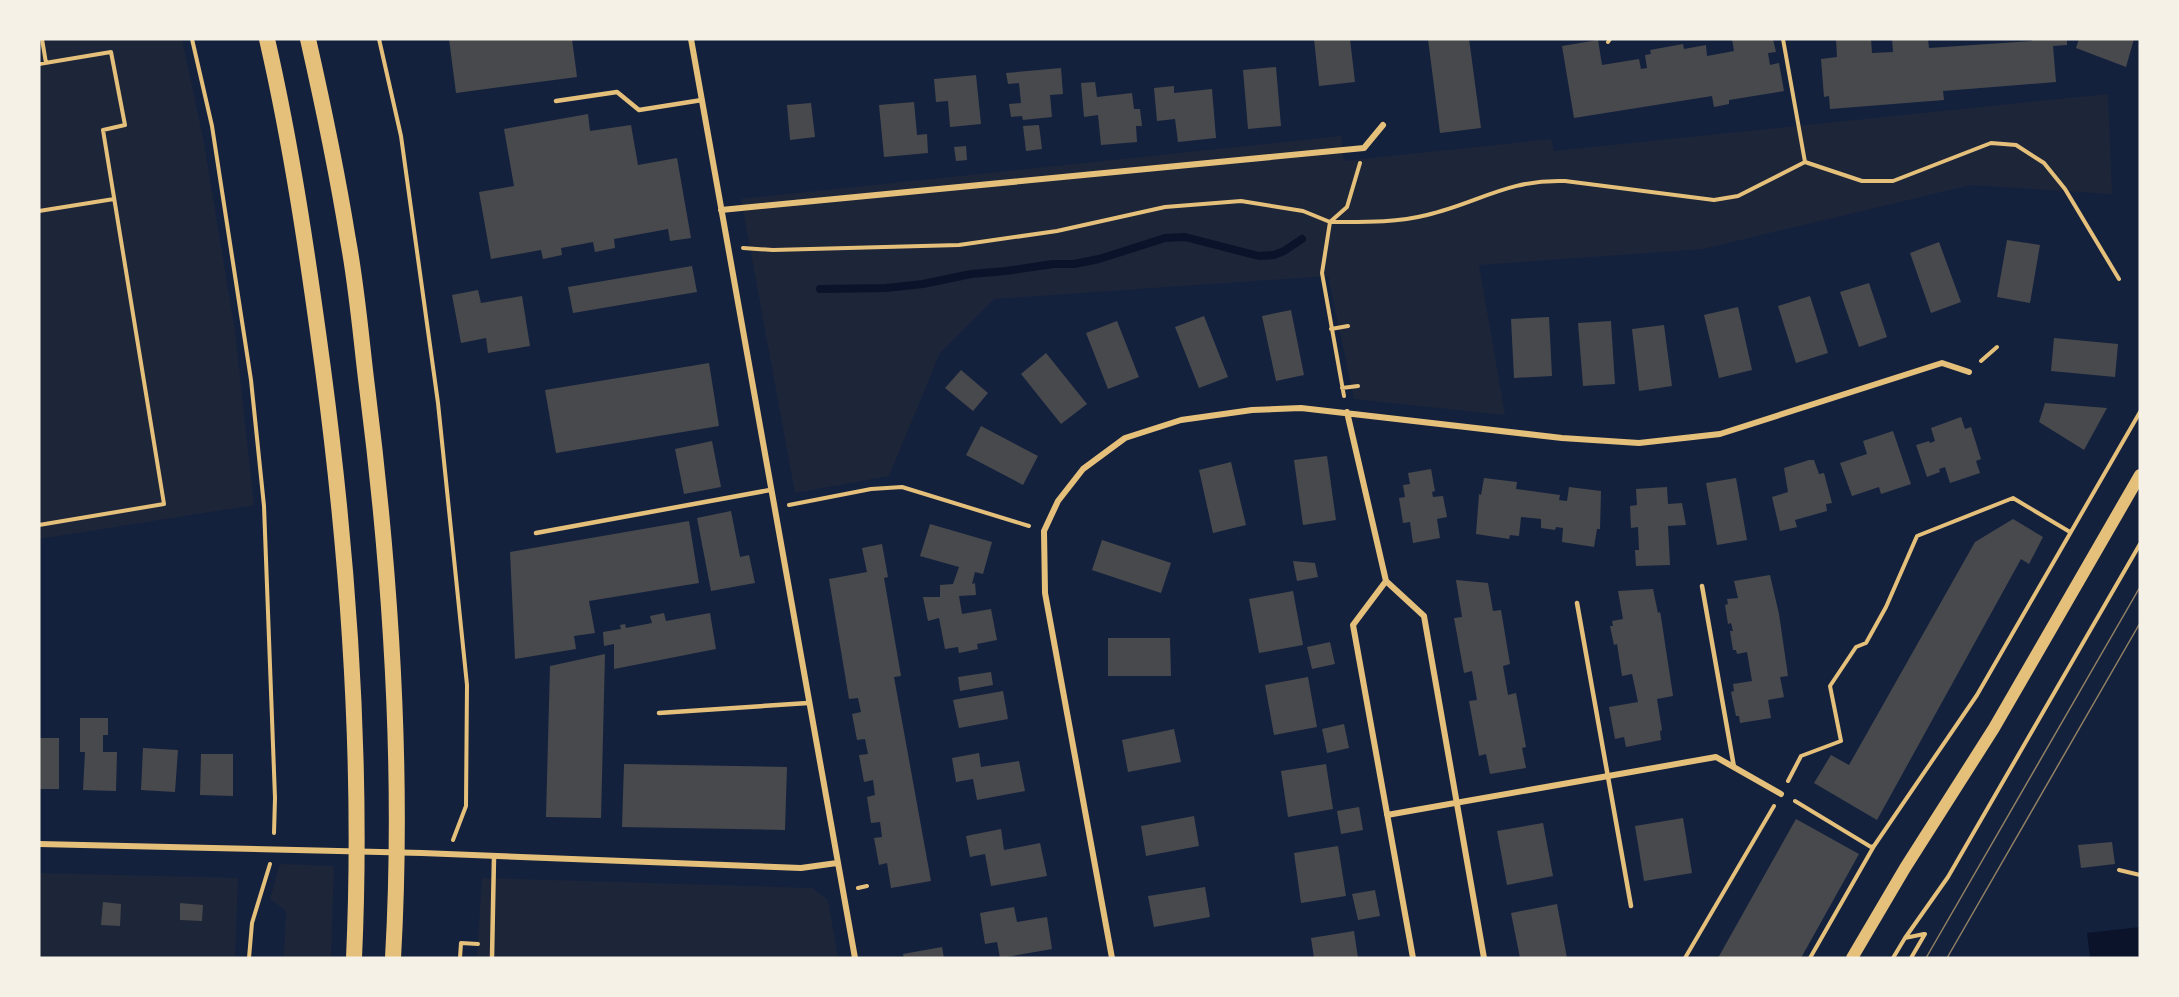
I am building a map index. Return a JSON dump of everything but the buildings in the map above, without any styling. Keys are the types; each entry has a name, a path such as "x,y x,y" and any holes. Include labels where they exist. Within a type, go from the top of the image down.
{"highway":[{"path":"267,39 282,106 307,248 337,477 350,627 358,813 354,958"},
{"path":"308,39 349,241 378,470 391,628 397,808 393,958"}],"main road":[{"path":"1852,958 1994,728 2140,475"}],"street":[{"path":"691,39 855,958"},
{"path":"721,210 1365,148 1383,125"},
{"path":"1112,958 1045,594 1044,531 1058,501 1083,469 1125,438 1181,420 1252,410 1301,408 1562,438 1639,443 1720,435 1942,363 1969,372"},
{"path":"1347,412 1386,581 1425,616 1484,958"},
{"path":"1386,581 1353,625 1413,958"},
{"path":"1387,815 1716,756 1781,794"},
{"path":"39,844 494,856 801,868 837,863"}],"lane":[{"path":"556,101 617,92 639,110 702,100"},
{"path":"536,533 770,490"},
{"path":"1702,586 1734,767"},
{"path":"1577,603 1631,906"},
{"path":"659,713 808,703"},
{"path":"492,958 494,856"}],"path":[{"path":"42,39 46,63"},
{"path":"192,39 212,126 250,380 264,506 275,798 274,851 252,923 249,958"},
{"path":"378,39 401,136 438,403 467,686 466,806 448,855"},
{"path":"1783,39 1804,162"},
{"path":"39,64 111,52 125,125 103,130 164,504 39,525"},
{"path":"729,248 773,250 959,245 1057,231 1165,207 1241,201 1303,211 1330,222 1388,223 1428,215 1502,189 1544,180 1714,200 1738,196 1804,162 1862,181 1893,181 1991,143 2016,145 2044,163 2065,189 2119,279"},
{"path":"1347,412 1322,273 1330,222 1347,207 1365,148"},
{"path":"39,211 114,199"},
{"path":"1331,329 1348,326"},
{"path":"1969,372 1997,346"},
{"path":"1342,388 1358,386"},
{"path":"1810,958 1874,846 1977,695 2140,412"},
{"path":"773,508 871,489 902,486 1044,531"},
{"path":"1685,958 1801,756 1841,741 1830,686 1856,647 1866,643 1886,607 1917,536 2013,498 2070,532"},
{"path":"1893,958 1948,877 2140,544"},
{"path":"1781,794 1871,847 1874,846"},
{"path":"2119,870 2140,875"},
{"path":"1905,938 1925,934 1911,958"},
{"path":"460,958 461,943 492,944"}],"shaded area":[{"path":"39,39 182,39 204,143 235,331 254,505 39,539"},
{"path":"2108,94 2112,194 1971,185 1703,249 1479,265 1505,415 1354,399 1328,276 994,299 940,353 889,476 795,493 741,199 1341,136 1344,161 1551,139 1554,151"},
{"path":"280,864 334,866 331,958 284,958 286,911 270,899"},
{"path":"39,873 238,878 235,958 39,958"},
{"path":"482,878 812,888 828,900 838,958 477,958"},
{"path":"2140,927 2140,958 2090,958 2087,933"}],"waterway":[{"path":"820,289 886,288 923,284 971,274 1053,264 1074,264 1099,259 1165,238 1185,237 1259,256 1274,255 1302,239"}],"tram line":[{"path":"1926,958 2140,587"},
{"path":"1947,958 2140,623"}]}
